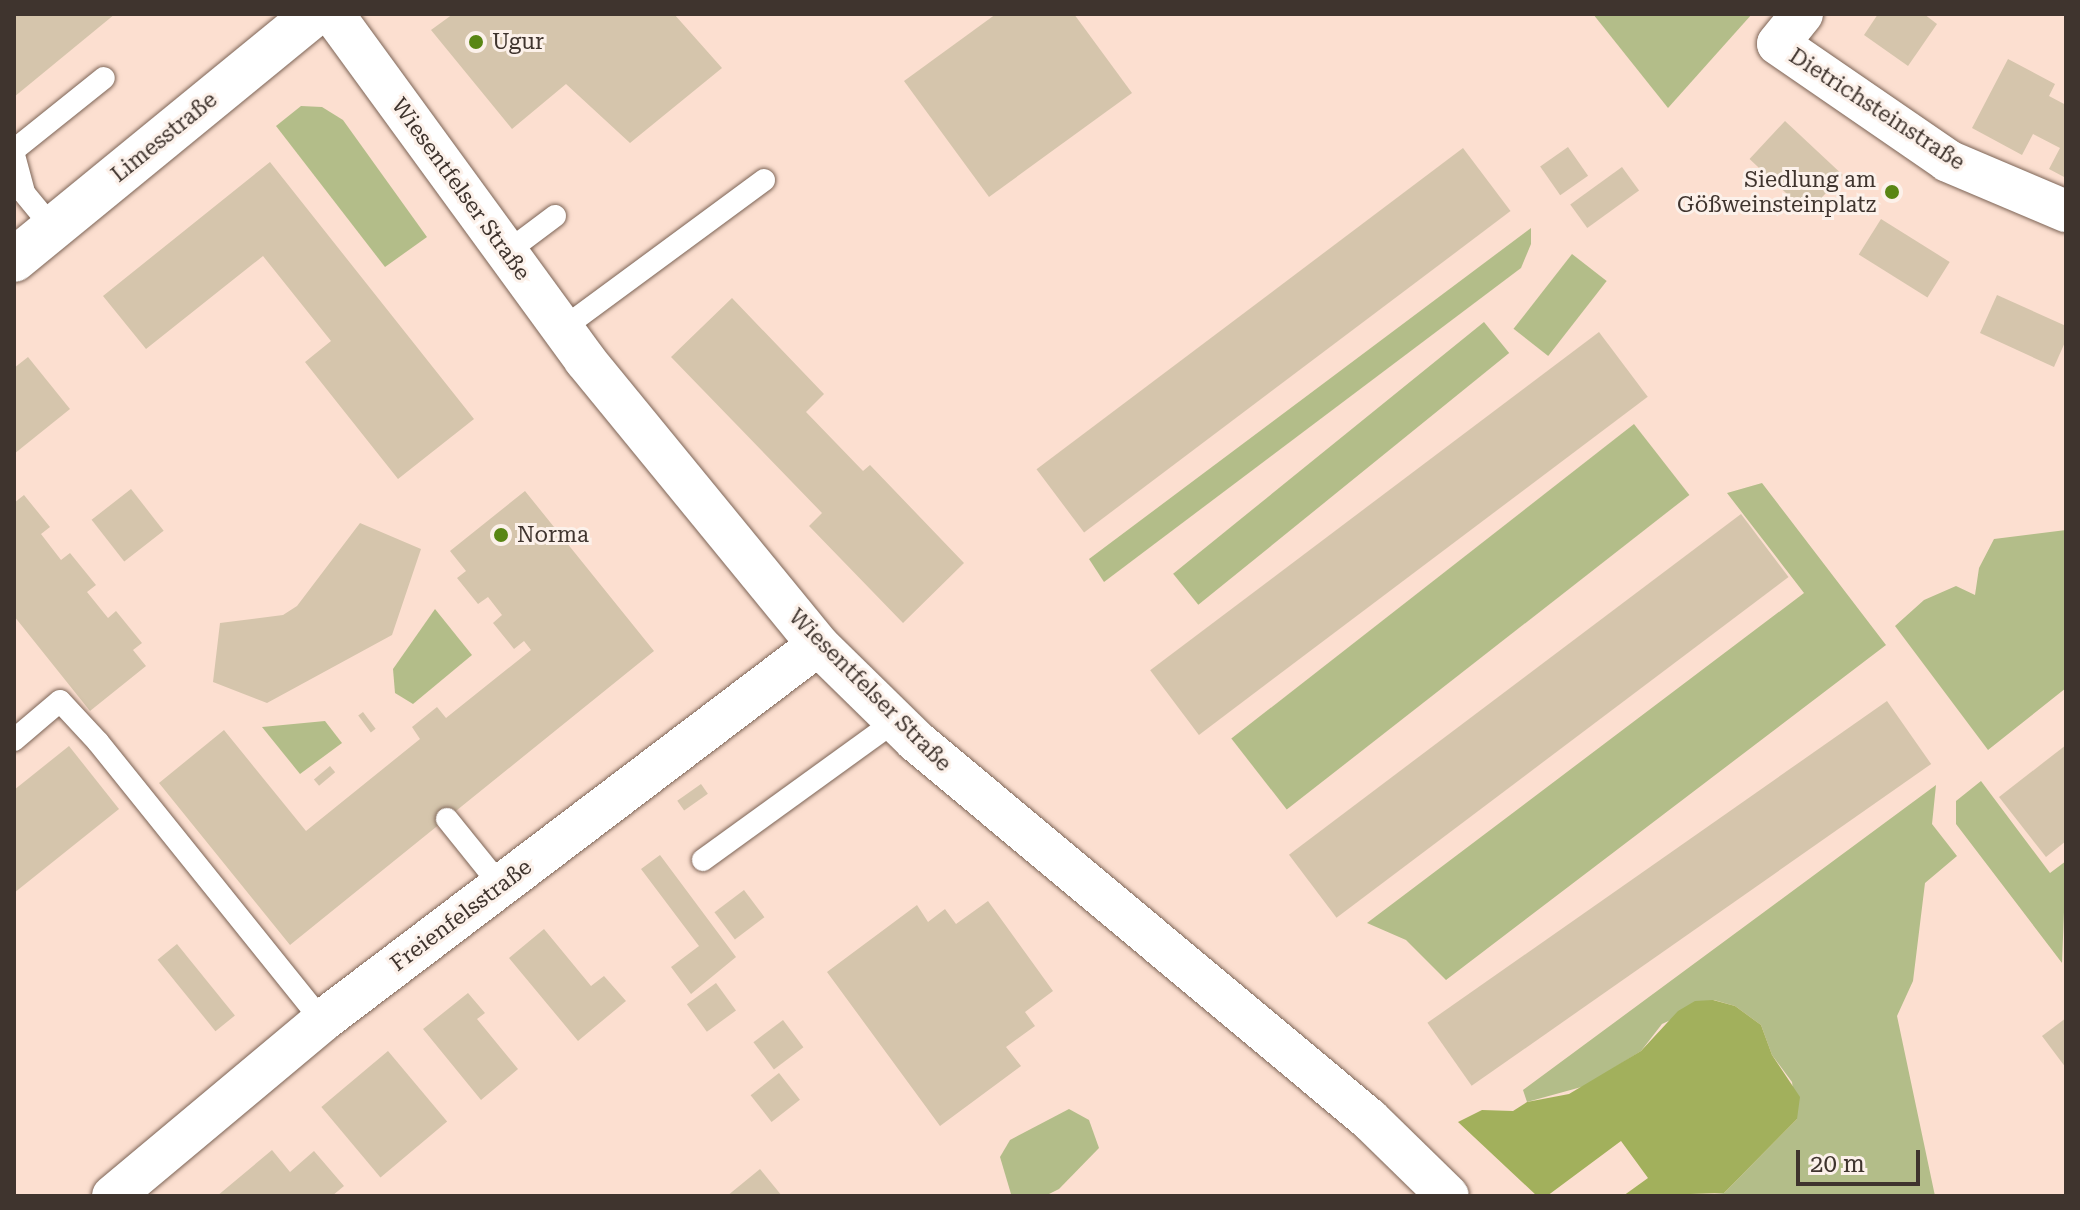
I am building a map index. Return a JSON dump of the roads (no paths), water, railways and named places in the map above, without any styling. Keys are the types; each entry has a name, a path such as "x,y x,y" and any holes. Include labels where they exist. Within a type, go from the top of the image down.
{"street":[{"name":"Limesstraße","path":"14,260 315,14"},
{"name":"Wiesentfelser Straße","path":"333,14 562,329 818,645 895,721 1369,1119 1448,1196"},
{"name":"Dietrichsteinstraße","path":"1790,29 1948,161 2066,211"},
{"name":"Freienfelsstraße","path":"113,1196 322,1021 818,645"}],"lane":[{"path":"53,228 24,193 14,152 104,78"},
{"path":"562,329 764,180"},
{"path":"507,252 555,216"},
{"path":"14,740 60,701 98,742 322,1021"},
{"path":"703,860 895,721"},
{"path":"447,819 501,886"}],"place":[{"name":"Ugur","path":"476,42"},
{"name":"Siedlung am Gößweinsteinplatz","path":"1892,192"},
{"name":"Norma","path":"501,535"}]}
